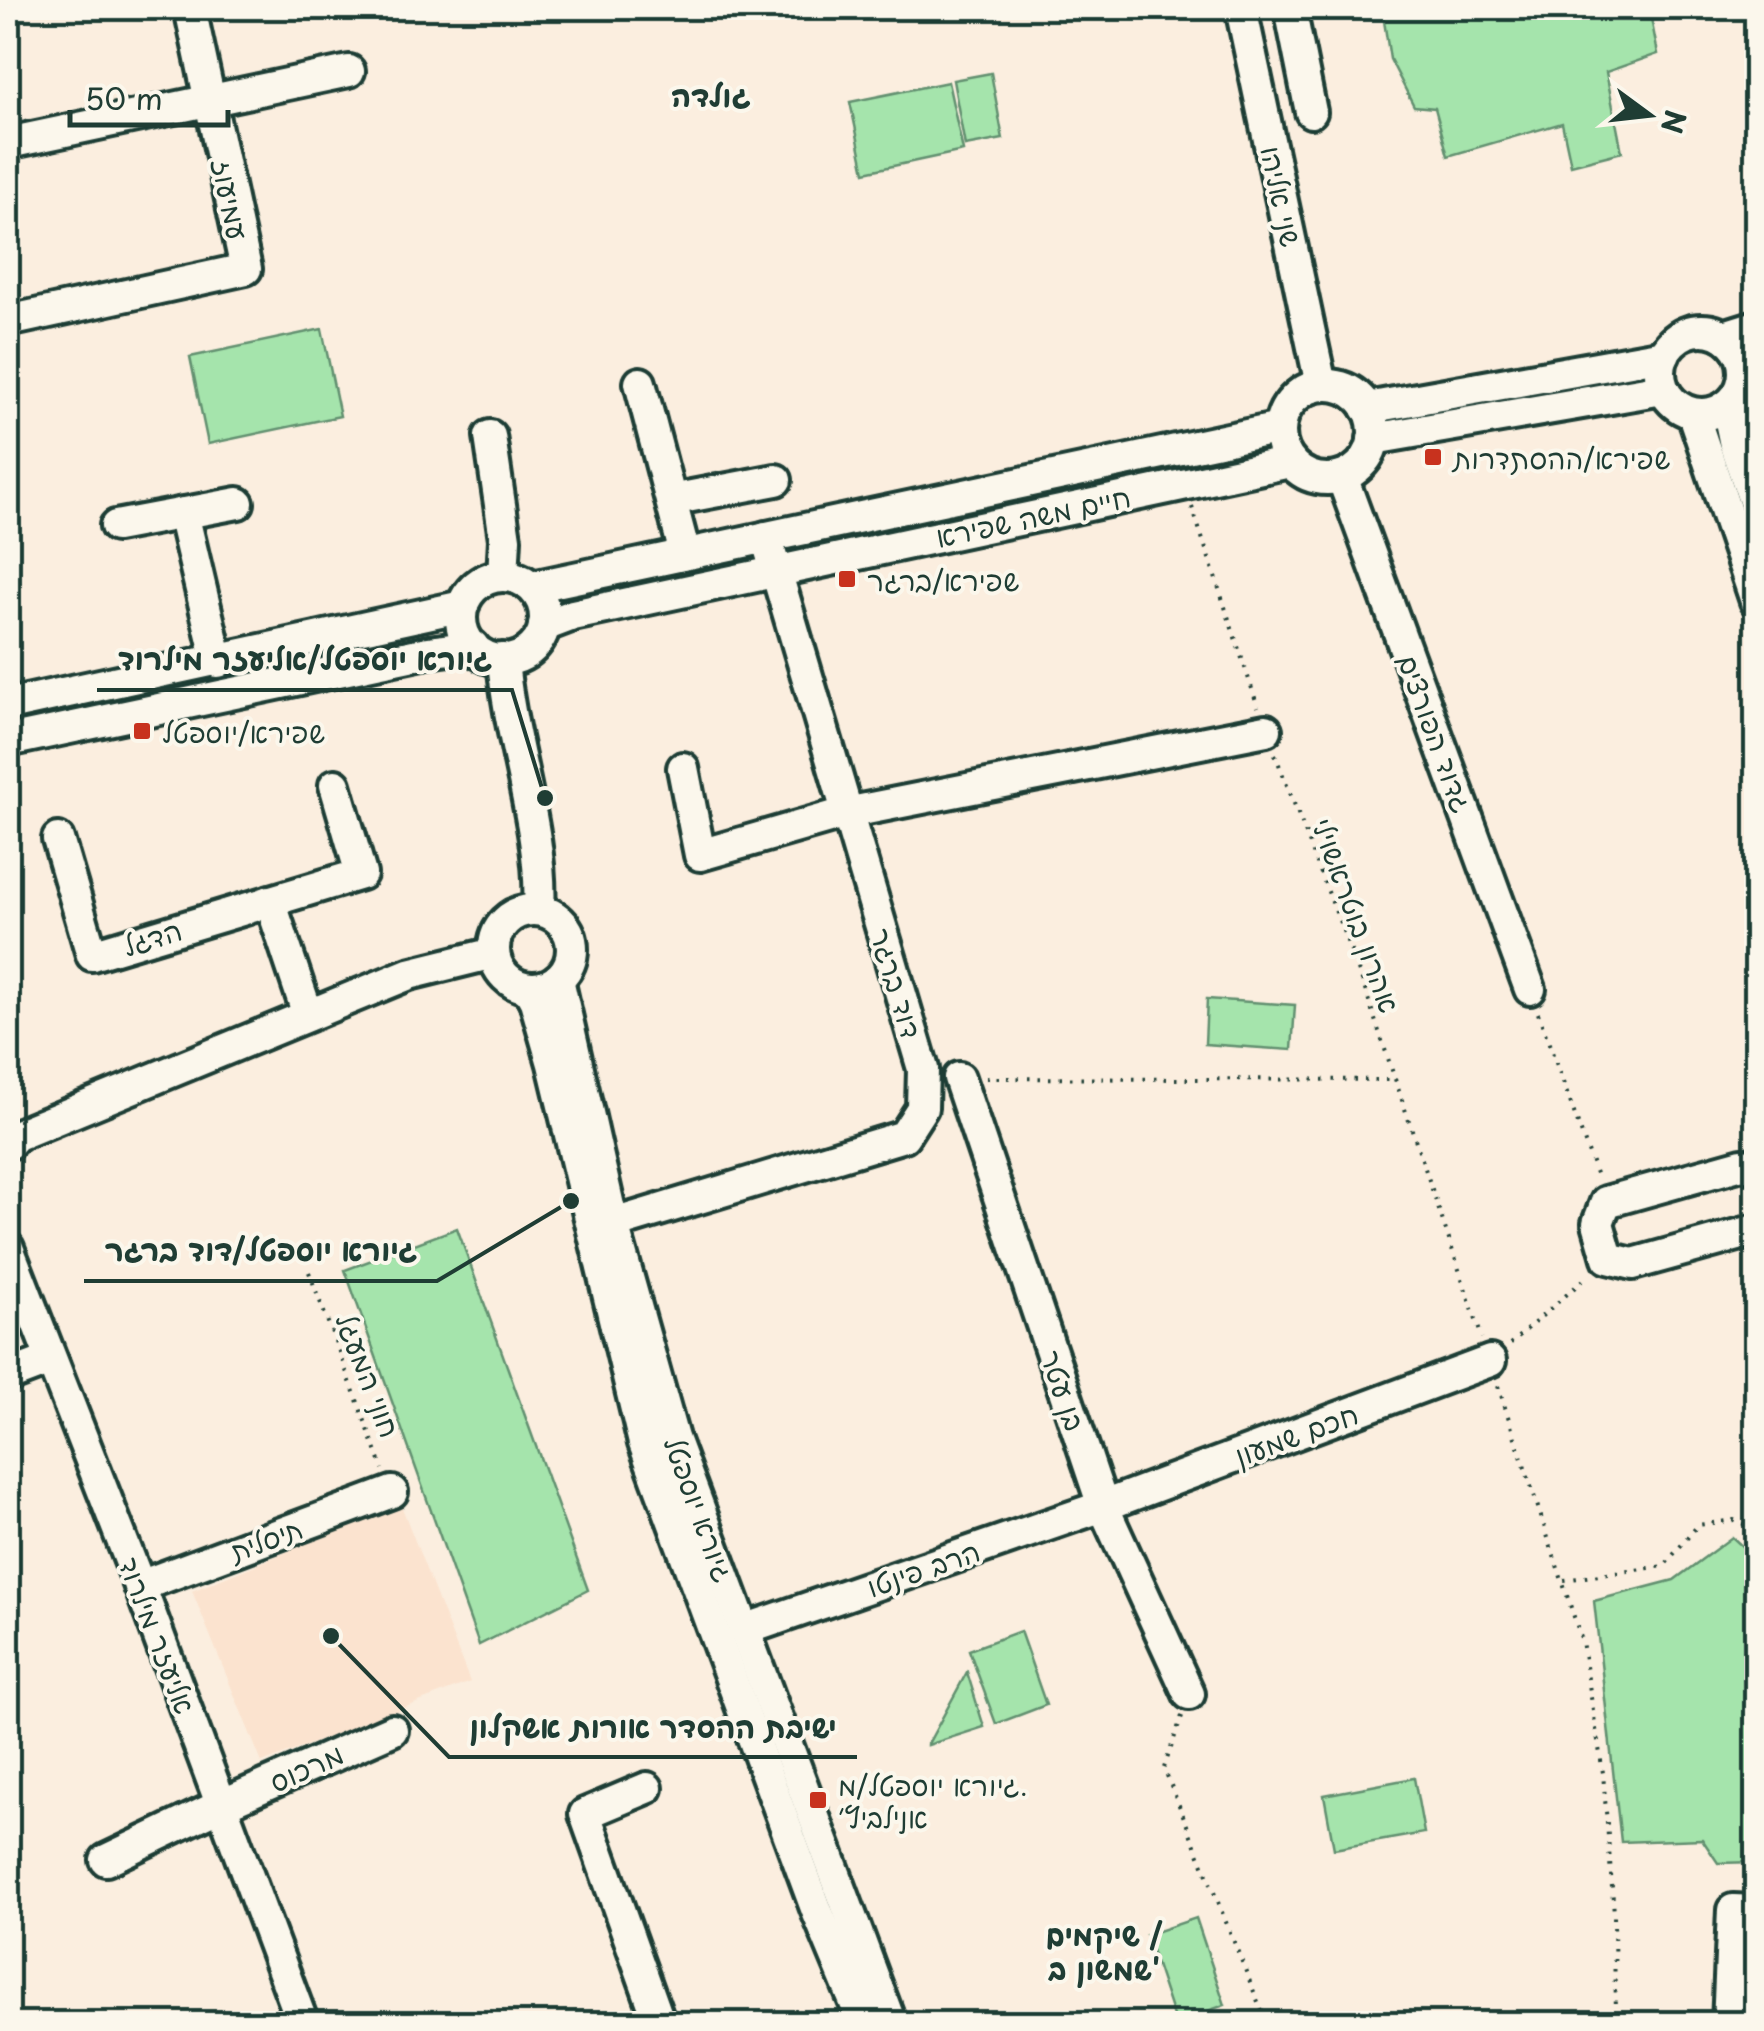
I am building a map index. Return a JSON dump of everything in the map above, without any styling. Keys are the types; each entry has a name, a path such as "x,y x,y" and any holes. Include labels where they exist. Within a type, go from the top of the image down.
{"street":[{"name":"עמיעוז","path":"8,321 246,268 190,8"},
{"path":"1243,12 1277,8"},
{"path":"1290,8 1311,112"},
{"name":"שני אליהו","path":"1243,12 1322,385"},
{"path":"8,144 349,71"},
{"path":"1724,336 1756,326"},
{"path":"1697,330 1724,336 1750,367 1737,396 1727,406 1716,412 1692,414 1670,400 1663,389 1660,366 1664,355 1683,334 1697,330"},
{"path":"1368,408 1664,355"},
{"path":"640,383 685,554"},
{"path":"1322,385 1348,390 1368,408 1374,439 1363,462 1342,477 1314,478 1290,462 1282,447 1280,428 1288,404 1298,395 1322,385"},
{"path":"1374,439 1663,389"},
{"path":"1727,406 1734,444 1756,506"},
{"path":"1692,414 1756,601"},
{"name":"חיים משה שפירא","path":"532,587 1280,428"},
{"path":"490,436 505,538 503,576"},
{"name":"חיים משה שפירא","path":"544,626 572,615 775,570 1290,462"},
{"name":"גדוד הפורצים","path":"1342,477 1530,990"},
{"path":"671,500 776,480"},
{"path":"116,526 238,504"},
{"path":"184,514 218,662"},
{"name":"דוד ברגר","path":"613,1224 904,1136 922,1108 923,1069 766,537"},
{"path":"503,576 532,587 543,605 544,626 534,646 525,654 503,660 472,646 462,628 463,606 474,588 492,577 503,576"},
{"path":"8,705 463,606"},
{"path":"8,741 472,646"},
{"path":"503,660 538,868 539,910"},
{"path":"683,768 700,855 846,813 1266,730"},
{"name":"הדגל","path":"58,839 92,955 361,874 335,785"},
{"path":"270,901 308,1015"},
{"path":"539,910 561,922 572,944 566,969 543,984 509,980 494,953 494,941 506,920 539,910"},
{"path":"8,1144 17,1136 409,974 494,953"},
{"name":"גיורא יוספטל","path":"543,984 673,1438 891,2024"},
{"name":"גיורא יוספטל","path":"543,984 536,1001 644,1443 817,1910 864,2024"},
{"name":"בן עטר","path":"959,1078 1102,1506 1189,1694"},
{"path":"1756,1168 1742,1164 1606,1202 1598,1223 1608,1258 1632,1264 1756,1230"},
{"name":"אליעזר מילרוד","path":"8,1248 304,2024"},
{"path":"8,1376 50,1360"},
{"name":"חכם שמעון","path":"1102,1506 1490,1361"},
{"name":"תיסלית","path":"140,1586 392,1492"},
{"name":"הרב פינטו","path":"744,1630 1102,1506"},
{"name":"מרכוס","path":"106,1860 221,1804 392,1730"},
{"path":"647,1788 586,1814 660,2024"},
{"path":"1728,2024 1733,1910 1756,1911"}],"path":[{"name":"אהרון בוטראשוילי","path":"1184,484 1266,730 1396,1080 1582,1641 1604,1774 1614,1913 1615,2024"},
{"path":"1530,990 1606,1202"},
{"path":"959,1078 1396,1080"},
{"path":"1490,1361 1608,1258"},
{"name":"חוני המעגל","path":"309,1272 392,1492"},
{"path":"1564,1580 1664,1566 1698,1525 1734,1520 1756,1529"},
{"path":"1189,1694 1164,1768 1267,2024"}],"shaded area":[{"path":"401,1505 470,1682 262,1763 192,1591"}],"green space":[{"path":"1382,8 1649,8 1658,54 1606,72 1622,152 1571,165 1562,123 1448,156 1435,108 1414,106 1390,59"},
{"path":"991,73 1003,139 965,146 953,80"},
{"path":"948,82 963,151 865,172 850,102"},
{"path":"322,329 340,416 208,444 190,357"},
{"path":"1207,999 1295,1005 1292,1050 1205,1044"},
{"path":"457,1228 588,1590 479,1645 345,1270"},
{"path":"1732,1537 1756,1559 1756,1862 1718,1863 1702,1839 1621,1842 1594,1601 1674,1580"},
{"path":"1020,1631 1046,1705 996,1724 969,1650"},
{"path":"967,1672 984,1727 928,1745 928,1744"},
{"path":"1414,1778 1424,1833 1334,1849 1324,1795"},
{"path":"1196,1918 1225,2005 1175,2022 1146,1935"}],"place":[{"name":"שפירא/ההסתדרות","path":"1433,457"},
{"name":"שפירא/ברגר","path":"847,579"},
{"name":"שפירא/יוספטל","path":"142,731"},
{"name":"גיורא יוספטל/אליעזר מילרוד","path":"545,798"},
{"name":"גיורא יוספטל/דוד ברגר","path":"571,1201"},
{"name":"ישיבת ההסדר אורות אשקלון","path":"331,1636"},
{"name":"גיורא יוספטל/מ. אנילביץ׳","path":"818,1800"}],"district":[{"name":"גולדה","path":"711,94"},
{"name":"שיקמים / שמשון ב'","path":"1104,1950"}]}
